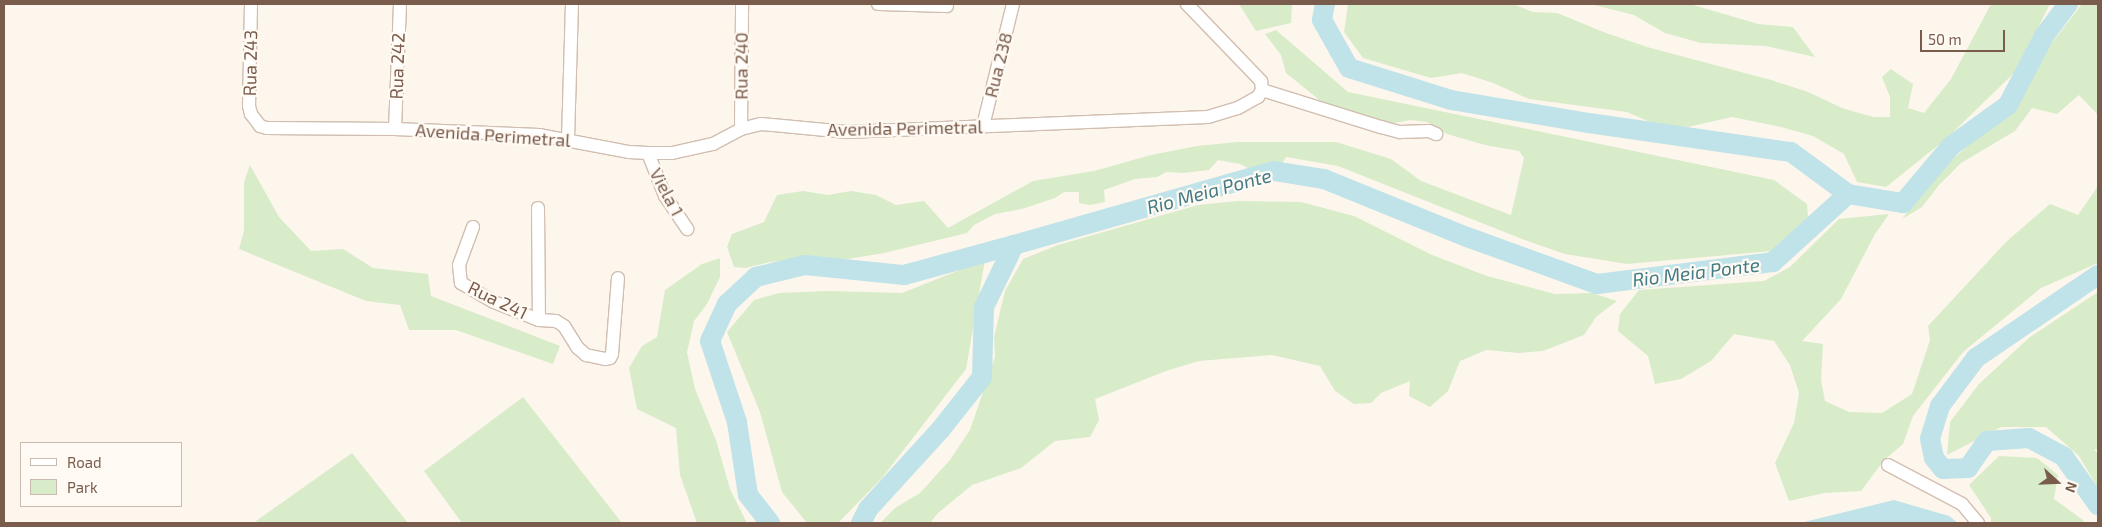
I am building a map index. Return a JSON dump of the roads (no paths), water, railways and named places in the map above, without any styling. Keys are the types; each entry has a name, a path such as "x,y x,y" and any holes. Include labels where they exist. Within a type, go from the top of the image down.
{"street":[{"name":"Rua 243","path":"251,4 250,106 255,121"},
{"name":"Rua 242","path":"395,129 400,4"},
{"path":"568,139 572,4"},
{"name":"Rua 240","path":"741,129 742,4"},
{"path":"878,4 947,6"},
{"name":"Rua 238","path":"983,126 1013,4"},
{"path":"1186,4 1254,73 1261,81 1262,90 1400,132 1429,131 1436,134"},
{"name":"Avenida Perimetral","path":"255,121 267,128 395,129 539,135 648,154 672,153 713,144 741,129 761,124 846,132 1208,116 1238,108 1258,97 1262,90"},
{"name":"Viela 1","path":"648,154 665,196 688,229"},
{"name":"Rua 241","path":"473,227 466,240 460,264 461,283 494,302 539,320 538,208"},
{"path":"539,320 549,320 564,326 578,348 586,355 610,358 618,278"},
{"path":"1888,465 1962,504 1978,523"}],"water":[{"path":"1894,500 1949,516 1958,523 1800,523"}],"waterway":[{"name":"Rio Meia Ponte","path":"1325,4 1322,20 1349,68 1451,100 1589,123 1791,152 1848,194 1903,203 1951,146 2008,105 2044,36 2068,4"},
{"name":"Rio Meia Ponte","path":"861,523 868,509 941,429 982,377 984,307 1014,245 1274,171 1324,179 1467,237 1597,284 1773,262 1848,194"},
{"name":"Rio Meia Ponte","path":"770,523 748,495 737,422 710,341 727,304 756,277 805,265 904,275 1014,245"},
{"path":"2098,275 1976,358 1940,406 1930,439 1934,458 1943,469 1968,468 1987,441 2029,438 2064,457 2098,505"}]}
